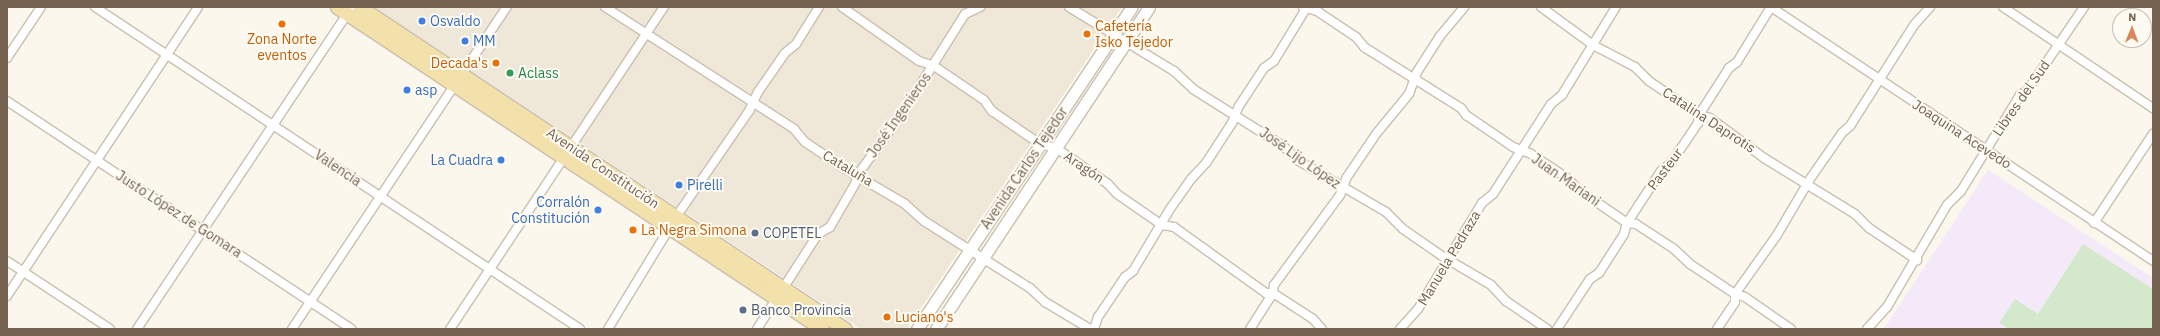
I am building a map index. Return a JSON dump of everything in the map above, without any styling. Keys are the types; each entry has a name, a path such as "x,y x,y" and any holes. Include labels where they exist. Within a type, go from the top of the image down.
{"main road":[{"name":"Avenida Constitución","path":"360,7 458,80"},
{"name":"Avenida Carlos Tejedor","path":"917,329 1132,7"},
{"name":"Avenida Carlos Tejedor","path":"936,329 1148,7"},
{"name":"Avenida Constitución","path":"345,9 458,80 673,222 784,288 845,329"},
{"name":"Avenida Constitución","path":"673,222 776,299 822,329"}],"street":[{"path":"7,58 41,7"},
{"name":"Valencia","path":"95,7 580,329"},
{"path":"7,296 198,7"},
{"path":"292,329 506,7"},
{"name":"Cataluña","path":"605,7 794,129 805,142 858,174 969,251 983,258 1030,288 1044,302 1090,329"},
{"path":"450,329 664,7"},
{"path":"608,329 673,222 716,158 724,151 762,85 785,53 796,44 819,7"},
{"name":"Aragón","path":"842,7 919,61 934,66 1040,144 1056,148 1162,225 1174,227 1266,293 1273,293 1313,319 1322,329"},
{"name":"José Ingenieros","path":"757,329 818,234 830,227 856,184 858,174 934,66 935,58 965,14 980,7"},
{"name":"José Lijo López","path":"1070,7 1112,36 1125,43 1136,46 1174,71 1234,117 1258,129 1342,188 1354,192 1386,212 1403,229 1491,285 1506,301 1547,329"},
{"path":"1250,329 1273,293 1274,285 1342,188 1376,134 1409,94 1417,72 1440,36 1464,7"},
{"name":"Catalina Daprotis","path":"1541,7 1593,45 1635,67 1649,81 1699,115 1710,118 1808,187 1855,214 1869,228 1917,260"},
{"name":"Manuela Pedraza","path":"1400,329 1418,309 1482,203 1493,194 1551,104 1562,95 1616,7"},
{"name":"Joaquina Acevedo","path":"1771,7 2153,261"},
{"name":"Pasteur","path":"1557,329 1590,279 1599,273 1624,234 1627,223 1694,128 1699,115 1730,68 1737,62 1771,7"},
{"path":"1717,329 1735,302 1735,294 1808,187 1914,24 1930,7"},
{"path":"2003,7 2059,42 2153,108"},
{"name":"Libres del Sud","path":"1867,329 1887,307 1917,260 1920,250 1947,205 1961,191 1988,150 1992,138 2020,95 2027,91 2084,7"},
{"path":"1094,329 1098,317 1125,277 1133,271 1192,178 1206,163 1264,68 1274,61 1305,8"},
{"name":"Juan Mariani","path":"1305,8 1317,11 1415,81 1424,83 1462,108 1466,115 1520,151 1531,154 1549,166 1627,223 1636,224 1662,240 1690,264 1735,294 1745,297 1791,329"},
{"path":"137,329 273,125 345,9"},
{"name":"Justo López de Gomara","path":"7,100 204,229 351,329"},
{"path":"2094,223 2153,134"},
{"path":"7,260 110,329"}],"shaded area":[{"path":"374,7 1122,7 907,329 861,329"},
{"path":"1988,170 2153,278 2153,329 1884,329"}],"green space":[{"path":"2083,244 2153,289 2153,329 2009,329 1999,323 2015,299 2038,314"}],"place":[{"name":"Osvaldo","path":"422,21"},
{"name":"Zona Norte eventos","path":"282,24"},
{"name":"Cafetería Isko Tejedor","path":"1087,34"},
{"name":"MM","path":"465,41"},
{"name":"Decada's","path":"496,63"},
{"name":"Aclass","path":"510,73"},
{"name":"asp","path":"407,90"},
{"name":"La Cuadra","path":"501,160"},
{"name":"Pirelli","path":"679,185"},
{"name":"Corralón Constitución","path":"598,210"},
{"name":"La Negra Simona","path":"633,230"},
{"name":"COPETEL","path":"755,233"},
{"name":"Banco Provincia","path":"743,310"},
{"name":"Luciano's","path":"887,317"}]}
